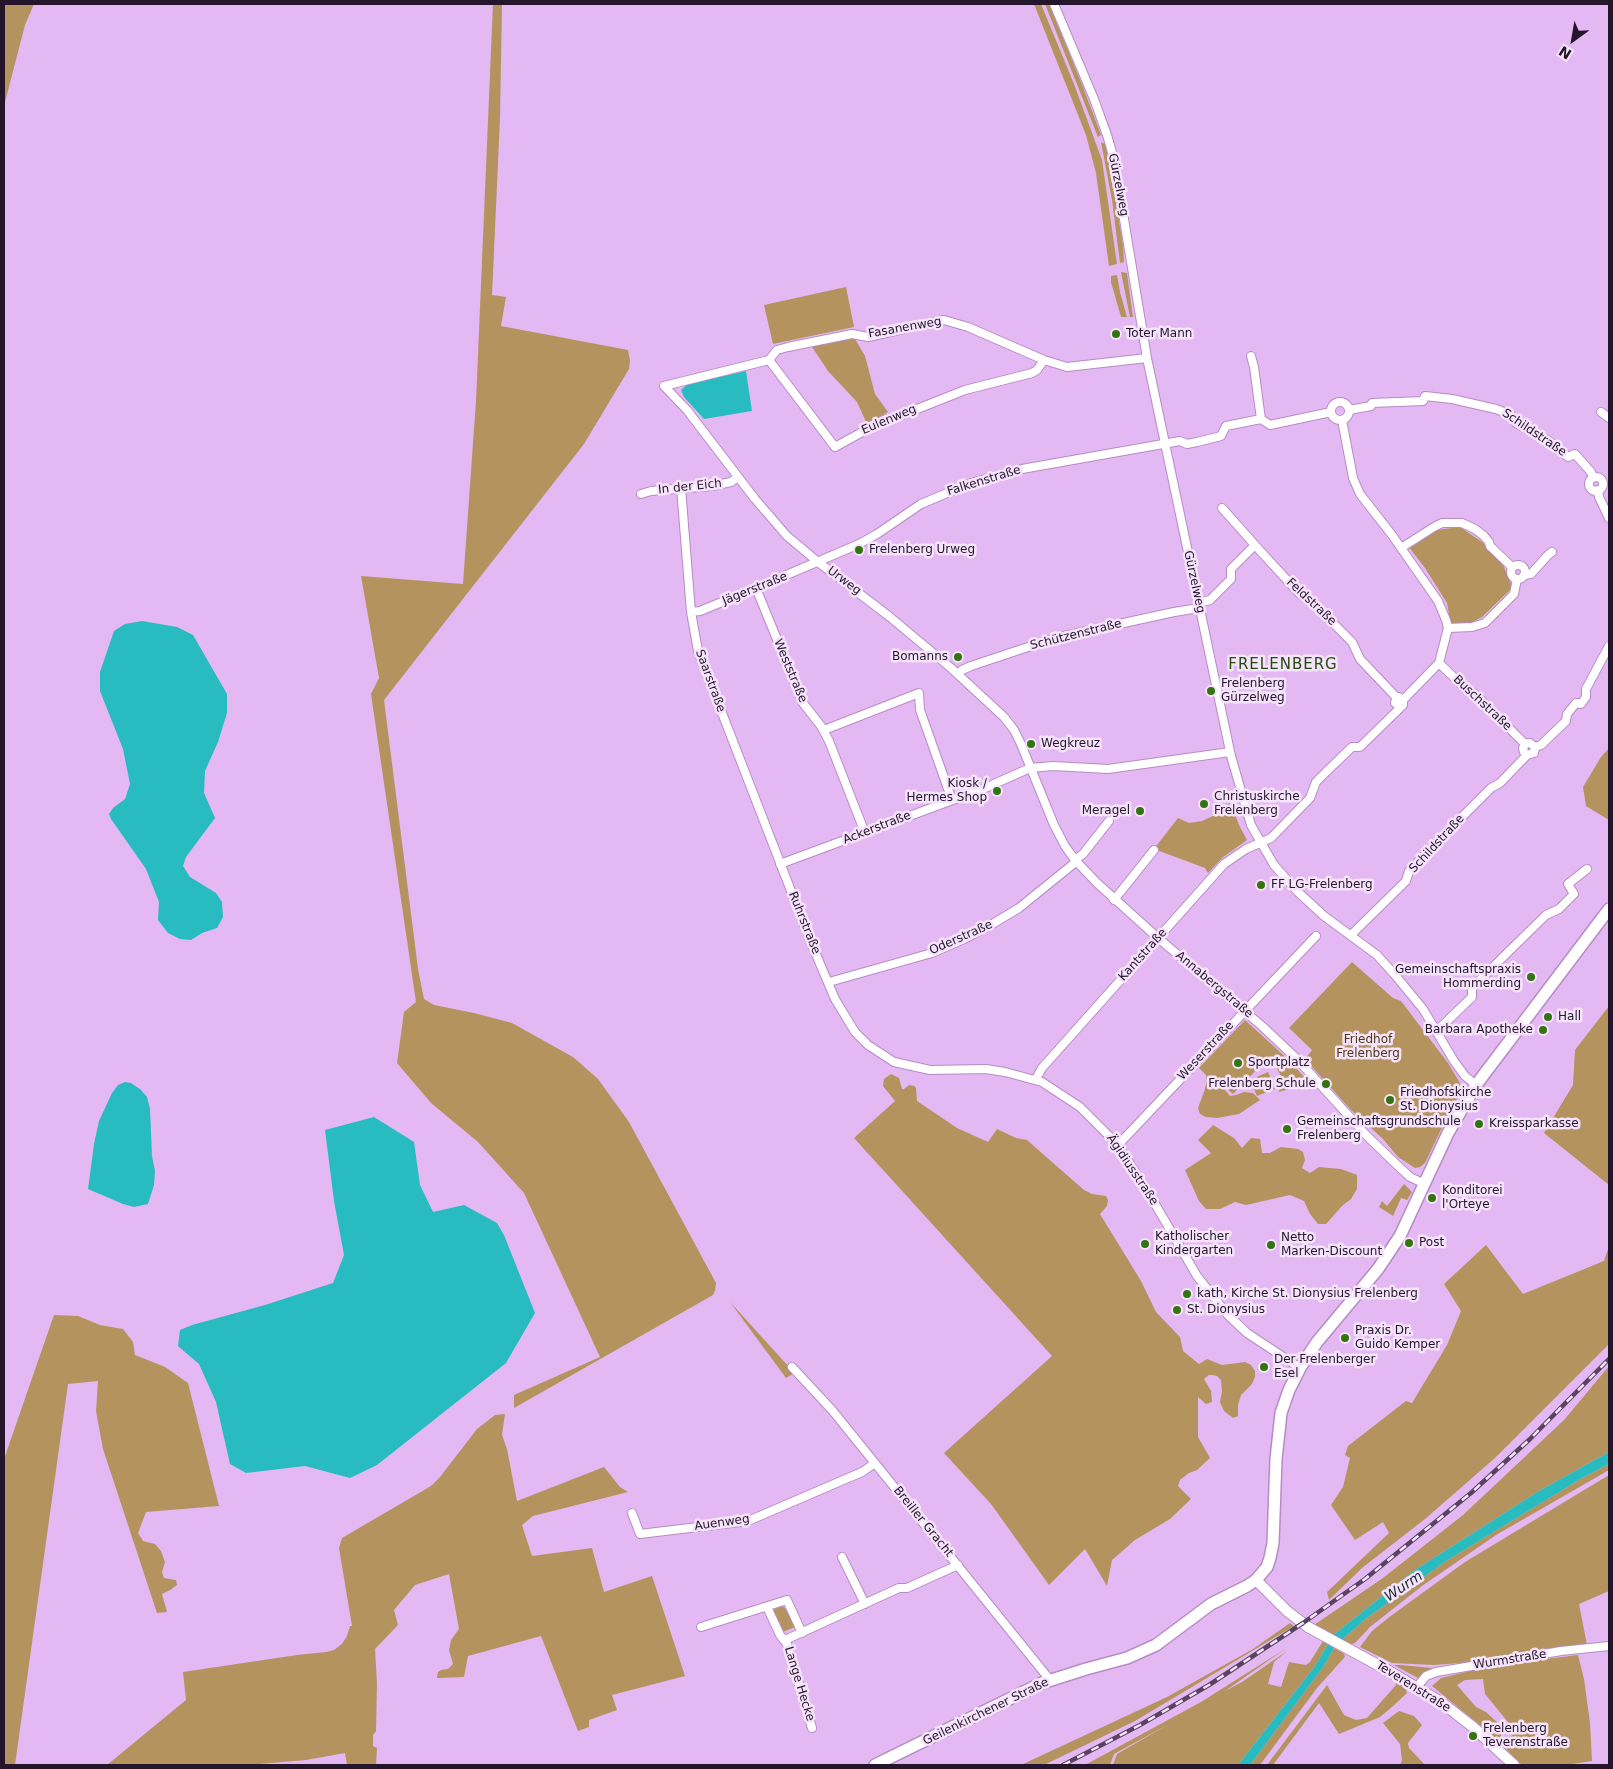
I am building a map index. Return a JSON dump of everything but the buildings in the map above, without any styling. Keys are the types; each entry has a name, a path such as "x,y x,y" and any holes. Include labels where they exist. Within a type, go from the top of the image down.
{"main road":[{"name":"Geilenkirchener Straße","path":"875,1765 1050,1680 1127,1658 1156,1645 1211,1604 1256,1580 1267,1567 1270,1558 1273,1543 1276,1459 1282,1414 1289,1390 1300,1368 1317,1342 1378,1269 1400,1236 1448,1133 1476,1085 1609,909"}],"street":[{"name":"Gürzelweg","path":"1054,4 1094,100 1114,159 1147,358 1230,752 1251,825 1274,865 1298,892 1324,916 1376,956 1396,975 1423,1009 1454,1061 1476,1085"},
{"name":"Fasanenweg","path":"664,386 769,360 777,350 788,347 852,334 868,336 944,320 968,327 1044,360 1067,367 1147,358"},
{"path":"1251,356 1262,419"},
{"name":"Eulenweg","path":"769,360 835,447 884,420 902,415 965,390 1032,373 1037,370 1044,360"},
{"name":"Urweg","path":"664,386 686,410 770,518 787,536 890,617 958,674 1004,717 1014,730 1030,768"},
{"name":"Schildstraße","path":"1166,443 1180,441 1187,444 1221,436 1226,426 1262,419 1270,425 1332,412 1333,406 1339,403 1345,404 1348,410 1371,406 1372,402 1422,402 1425,396 1485,405 1511,415 1516,423 1549,441 1568,457 1575,454 1592,472 1590,486 1592,489 1598,490 1599,497 1609,518"},
{"path":"1342,420 1347,416 1348,410"},
{"path":"1332,412 1335,418 1342,420"},
{"path":"1601,412 1609,418"},
{"path":"1342,420 1352,477 1360,494 1438,601 1444,611 1448,628 1439,663 1400,703"},
{"name":"Falkenstraße","path":"818,562 877,534 921,504 971,483 1022,469 1166,443"},
{"name":"In der Eich","path":"641,494 651,491 712,486 731,482 738,477"},
{"path":"1592,478 1605,478 1598,490"},
{"name":"Saarstraße","path":"681,488 691,612 698,651 780,864"},
{"name":"Feldstraße","path":"1222,508 1299,593 1316,606 1352,642 1360,659 1400,703"},
{"path":"1401,548 1442,523 1462,524 1475,529 1484,536 1490,546 1512,567"},
{"path":"1199,606 1210,600 1231,579 1231,570 1255,545"},
{"path":"1512,567 1511,575 1520,577 1530,574 1552,552"},
{"name":"Jägerstraße","path":"691,612 700,611 818,562"},
{"path":"1448,628 1472,627 1485,623 1514,594 1523,567 1518,565 1512,567"},
{"name":"Weststraße","path":"756,588 803,702 824,730 865,833"},
{"name":"Schützenstraße","path":"958,674 972,666 1055,638 1199,606"},
{"name":"Schildstraße","path":"1351,936 1406,882 1409,871 1436,844 1527,755 1534,753 1535,746 1540,745 1566,721 1567,714 1576,703 1581,704 1586,697 1586,689 1609,646"},
{"name":"Buschstraße","path":"1439,663 1467,690 1475,694 1525,744"},
{"path":"824,730 919,693 920,710 952,800"},
{"name":"Kantstraße","path":"1036,1080 1042,1068 1224,864 1246,849 1271,838 1310,798 1316,782 1352,747 1360,747 1400,703"},
{"path":"1527,755 1523,750 1525,744 1530,743 1535,746"},
{"name":"Ackerstraße","path":"780,864 952,800 1030,768 1040,766 1108,769 1230,752"},
{"name":"Annabergstraße","path":"1030,768 1054,825 1076,861 1114,900 1245,1011 1298,1060 1367,1136 1410,1177 1425,1184"},
{"name":"Oderstraße","path":"829,982 932,953 989,926 1019,908 1076,861 1108,821"},
{"path":"1114,900 1154,850"},
{"name":"Ruhrstraße","path":"780,864 829,982"},
{"path":"1436,1030 1472,997 1472,988 1546,915 1559,909 1574,894 1568,884 1587,869"},
{"name":"Weserstraße","path":"1118,1145 1316,936"},
{"name":"Ägidiusstraße","path":"829,982 835,999 855,1032 868,1045 894,1062 930,1070 981,1069 1005,1072 1036,1080 1079,1106 1118,1145 1152,1197 1197,1276 1212,1297 1247,1333 1300,1368"},
{"name":"Breiller Gracht","path":"792,1367 819,1395 1050,1680"},
{"name":"Auenweg","path":"632,1513 640,1534 748,1520 862,1472 875,1463"},
{"path":"842,1557 865,1604"},
{"name":"Lange Hecke","path":"785,1640 899,1588 907,1588 958,1565"},
{"name":"Teverenstraße","path":"1256,1580 1287,1611 1303,1623 1441,1702 1473,1727 1514,1765"},
{"name":"Lange Hecke","path":"701,1627 787,1600 802,1633"},
{"name":"Lange Hecke","path":"767,1607 780,1635 785,1640 812,1728"},
{"name":"Wurmstraße","path":"1417,1687 1426,1676 1436,1672 1561,1651 1609,1646"}],"green space":[{"path":"4,4 34,4 25,25 4,106"},
{"path":"493,4 502,4 500,118 492,295 506,297 501,326 628,350 630,361 629,369 584,444 384,700 418,969 424,999 434,1005 512,1023 573,1057 598,1079 629,1122 716,1283 713,1295 514,1408 514,1395 600,1357 524,1193 478,1142 431,1103 397,1063 404,1012 416,1002 371,694 379,678 361,576 463,584 476,401"},
{"path":"1034,4 1041,4 1074,84 1102,160 1117,264 1109,266 1096,173 1086,135"},
{"path":"1045,4 1049,4 1083,87 1101,135 1098,137"},
{"path":"1101,142 1105,144 1110,167 1123,245 1124,262 1120,263 1112,200"},
{"path":"1121,272 1127,273 1133,317 1130,317"},
{"path":"1117,275 1127,317 1121,317 1111,282 1111,276"},
{"path":"846,287 854,327 773,344 764,305"},
{"path":"855,339 865,356 875,394 888,412 867,424 857,402 828,371 812,347"},
{"path":"1460,527 1482,542 1503,565 1511,584 1510,590 1482,617 1469,624 1451,625 1447,603 1425,568 1408,546 1436,530"},
{"path":"1609,748 1609,820 1586,806 1583,787 1601,757"},
{"path":"1230,803 1247,840 1222,858 1208,873 1205,868 1154,849 1178,818 1189,823 1202,821 1215,815 1214,810"},
{"name":"Friedhof Frelenberg","path":"1352,962 1393,998 1401,1001 1448,1063 1460,1083 1461,1092 1425,1163 1420,1167 1415,1168 1398,1157 1383,1139 1351,1110 1305,1059 1312,1050 1289,1028"},
{"path":"1609,1006 1609,1185 1544,1133 1573,1085 1575,1050"},
{"path":"1245,1020 1291,1062 1304,1077 1302,1082 1296,1087 1279,1092 1281,1076 1270,1056 1233,1094 1212,1075 1230,1096 1244,1092 1253,1093 1260,1100 1239,1114 1217,1118 1206,1117 1200,1114 1198,1108 1207,1081 1206,1075 1199,1068"},
{"path":"1268,1072 1275,1089 1257,1096 1250,1080"},
{"path":"891,1074 899,1078 902,1089 909,1085 914,1086 916,1088 917,1101 957,1128 988,1142 997,1129 1016,1138 1027,1140 1084,1190 1092,1194 1106,1196 1108,1200 1107,1206 1100,1214 1141,1281 1156,1312 1180,1337 1183,1351 1199,1364 1207,1359 1222,1365 1245,1362 1251,1365 1255,1371 1252,1384 1241,1395 1238,1405 1238,1416 1233,1418 1224,1411 1220,1402 1221,1380 1213,1375 1209,1375 1204,1379 1211,1391 1212,1402 1206,1404 1198,1397 1198,1437 1210,1458 1197,1470 1180,1480 1178,1486 1191,1499 1170,1519 1135,1540 1112,1560 1107,1586 1085,1549 1049,1585 991,1504 944,1453 1052,1356 854,1138 895,1101 883,1086 884,1079"},
{"path":"1213,1125 1234,1138 1242,1148 1251,1138 1260,1139 1262,1153 1270,1153 1281,1147 1298,1149 1303,1152 1305,1160 1302,1168 1310,1173 1319,1167 1341,1169 1357,1175 1357,1189 1351,1199 1326,1224 1318,1224 1310,1214 1304,1201 1290,1195 1246,1205 1235,1202 1220,1209 1206,1209 1199,1201 1185,1170 1211,1153 1198,1140"},
{"path":"1404,1184 1412,1192 1407,1200 1401,1198 1393,1216 1379,1207 1382,1201 1387,1206"},
{"path":"1486,1245 1523,1294 1604,1261 1609,1246 1609,1344 1495,1458 1425,1519 1362,1568 1329,1600 1327,1592 1389,1533 1383,1522 1355,1540 1331,1505 1343,1487 1350,1458 1345,1455 1348,1446 1406,1401 1412,1403 1447,1345 1461,1311 1444,1284"},
{"path":"730,1302 790,1368 793,1374 786,1378"},
{"path":"54,1315 78,1316 100,1325 123,1329 133,1342 135,1355 165,1367 188,1383 219,1506 146,1512 138,1533 143,1541 155,1544 161,1551 165,1562 162,1572 164,1578 176,1580 177,1585 162,1594 167,1612 157,1613 103,1449 96,1411 98,1381 68,1384 15,1765 4,1765 4,1459"},
{"path":"1609,1366 1609,1452 1539,1491 1415,1570 1332,1636 1314,1625 1383,1578 1463,1515 1564,1420"},
{"path":"505,1414 502,1435 507,1449 517,1501 604,1467 620,1487 628,1492 533,1516 522,1525 532,1556 592,1548 604,1592 652,1576 685,1676 612,1695 617,1710 589,1720 589,1727 578,1731 541,1636 468,1656 464,1677 437,1678 438,1672 448,1669 453,1664 449,1650 451,1640 459,1629 449,1574 415,1585 394,1610 398,1625 375,1649 377,1684 376,1731 373,1735 373,1746 377,1748 376,1765 347,1765 345,1753 306,1760 248,1765 107,1765 186,1700 183,1672 326,1652 334,1650 342,1644 350,1626 352,1626 339,1548 342,1538 431,1486 477,1429 495,1415"},
{"path":"1609,1464 1609,1470 1496,1535 1422,1586 1370,1627 1355,1643 1349,1645 1341,1641 1364,1620 1446,1561 1582,1478"},
{"path":"1609,1475 1609,1591 1579,1604 1587,1645 1473,1662 1434,1665 1392,1663 1360,1647 1372,1631 1388,1618 1465,1562"},
{"path":"782,1606 795,1627 783,1632 778,1624 781,1623 777,1623 774,1610"},
{"path":"1290,1623 1294,1626 1135,1721 1044,1765 1021,1765 1167,1697 1253,1649"},
{"path":"1323,1641 1328,1644 1315,1666 1238,1765 1113,1765 1117,1754 1169,1724 1114,1754 1110,1765 1085,1765 1201,1702 1285,1649 1225,1691 1242,1682 1287,1651 1274,1662 1268,1684 1281,1687 1289,1662 1306,1665 1310,1662"},
{"path":"1334,1648 1343,1653 1344,1658 1317,1688 1260,1765 1250,1765 1324,1666"},
{"path":"1578,1655 1584,1679 1590,1723 1592,1761 1566,1765 1522,1765 1501,1744 1516,1732 1485,1694 1483,1679 1465,1680 1457,1685 1476,1707 1486,1712 1501,1726 1501,1736 1498,1740 1432,1686 1441,1678 1470,1671 1472,1668"},
{"path":"1394,1665 1401,1665 1432,1668 1418,1678"},
{"path":"1397,1679 1404,1685 1407,1693 1380,1717 1339,1734 1319,1703 1273,1765 1267,1765 1327,1685 1344,1715 1356,1720 1367,1718 1396,1685"},
{"path":"1399,1711 1414,1716 1422,1725 1408,1743 1409,1748 1425,1765 1400,1765 1402,1760 1400,1744 1383,1723"}],"water":[{"path":"746,371 752,411 704,419 684,397 681,390 688,384"},
{"path":"142,621 177,627 193,635 227,694 227,713 218,742 205,771 204,793 215,818 186,857 183,866 190,877 216,893 222,902 223,917 217,928 202,933 191,940 180,939 168,933 158,920 159,902 146,869 109,814 113,808 125,799 130,784 123,749 100,691 100,672 114,631 125,624"},
{"path":"125,1082 131,1083 140,1089 147,1097 150,1109 152,1156 155,1171 154,1185 148,1204 134,1207 88,1189 99,1121 112,1093 118,1085"},
{"path":"374,1117 414,1142 420,1185 433,1212 464,1205 497,1223 504,1235 535,1313 506,1363 377,1465 350,1478 305,1466 246,1473 230,1464 216,1402 199,1364 178,1346 180,1330 333,1283 344,1255 334,1201 325,1130"},
{"name":"Wurm","path":"1609,1452 1609,1464 1582,1478 1446,1561 1364,1620 1341,1641 1332,1636 1415,1570 1539,1491"},
{"path":"1328,1644 1334,1648 1324,1666 1250,1765 1238,1765 1315,1666"}],"railway":[{"path":"1063,1765 1140,1725 1209,1685 1303,1623 1365,1579 1471,1493 1530,1439 1609,1359"}],"place":[{"name":"Toter Mann","path":"1116,334"},
{"name":"Frelenberg Urweg","path":"859,550"},
{"name":"Bomanns","path":"958,657"},
{"name":"Frelenberg Gürzelweg","path":"1211,691"},
{"name":"Wegkreuz","path":"1031,744"},
{"name":"Kiosk / Hermes Shop","path":"997,791"},
{"name":"Christuskirche Frelenberg","path":"1204,804"},
{"name":"Meragel","path":"1140,811"},
{"name":"FF LG-Frelenberg","path":"1261,885"},
{"name":"Gemeinschaftspraxis Hommerding","path":"1531,977"},
{"name":"Hall","path":"1548,1017"},
{"name":"Barbara Apotheke","path":"1543,1030"},
{"name":"Sportplatz","path":"1238,1063"},
{"name":"Frelenberg Schule","path":"1326,1084"},
{"name":"Friedhofskirche St. Dionysius","path":"1390,1100"},
{"name":"Kreissparkasse","path":"1479,1124"},
{"name":"Gemeinschaftsgrundschule Frelenberg","path":"1287,1129"},
{"name":"Konditorei l'Orteye","path":"1432,1198"},
{"name":"Post","path":"1409,1243"},
{"name":"Katholischer Kindergarten","path":"1145,1244"},
{"name":"Netto Marken-Discount","path":"1271,1245"},
{"name":"kath, Kirche St. Dionysius Frelenberg","path":"1187,1294"},
{"name":"St. Dionysius","path":"1177,1310"},
{"name":"Praxis Dr. Guido Kemper","path":"1345,1338"},
{"name":"Der Frelenberger Esel","path":"1264,1367"},
{"name":"Frelenberg Teverenstraße","path":"1473,1736"}],"district":[{"name":"FRELENBERG","path":"1283,665"}]}
